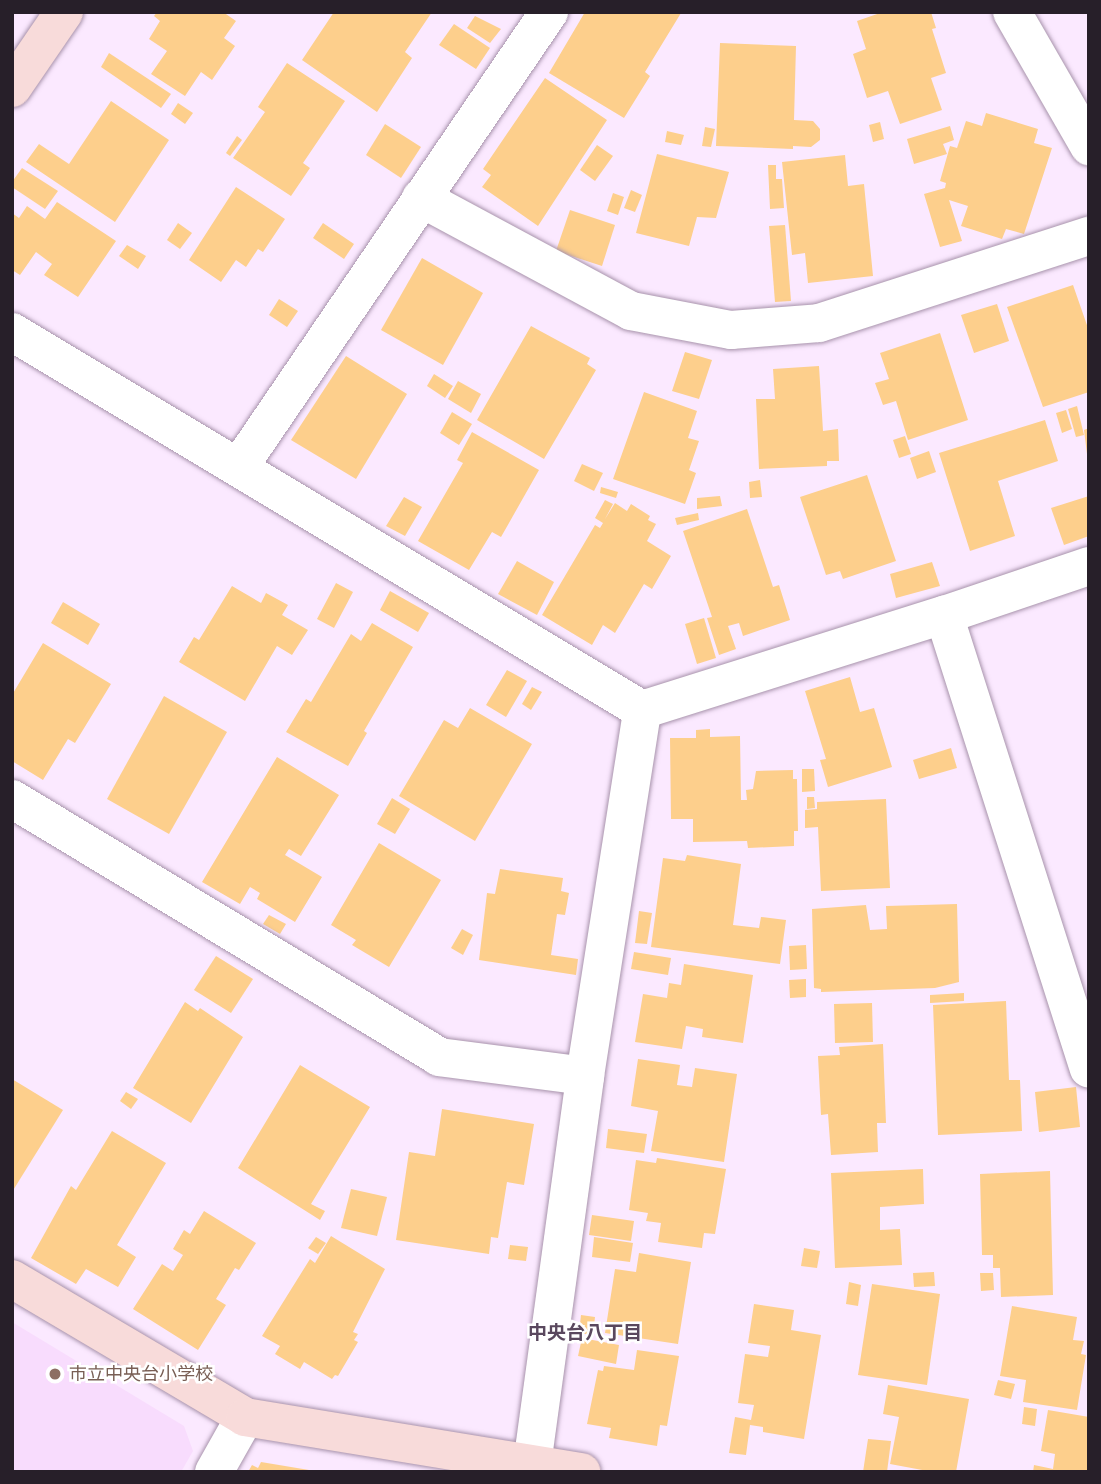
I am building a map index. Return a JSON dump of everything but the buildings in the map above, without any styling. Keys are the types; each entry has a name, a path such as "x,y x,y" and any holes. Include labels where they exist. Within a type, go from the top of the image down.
{"street":[{"path":"12,88 64,12"},
{"path":"239,467 550,12"},
{"path":"1012,12 1089,146"},
{"path":"421,198 631,311 731,330 819,323 1089,236"},
{"path":"12,332 642,710 944,615 1089,566"},
{"path":"944,615 1089,1068"},
{"path":"532,1468 585,1076 642,710"},
{"path":"12,799 439,1057 585,1076"},
{"path":"12,1279 245,1418 532,1468 582,1472"},
{"path":"214,1472 245,1418"}],"shaded area":[{"name":"市立中央台小学校","path":"12,1322 184,1426 193,1451 181,1472 12,1472"}],"place":[{"name":"市立中央台小学校","path":"55,1374"}],"district":[{"name":"中央台八丁目","path":"585,1333"}]}
